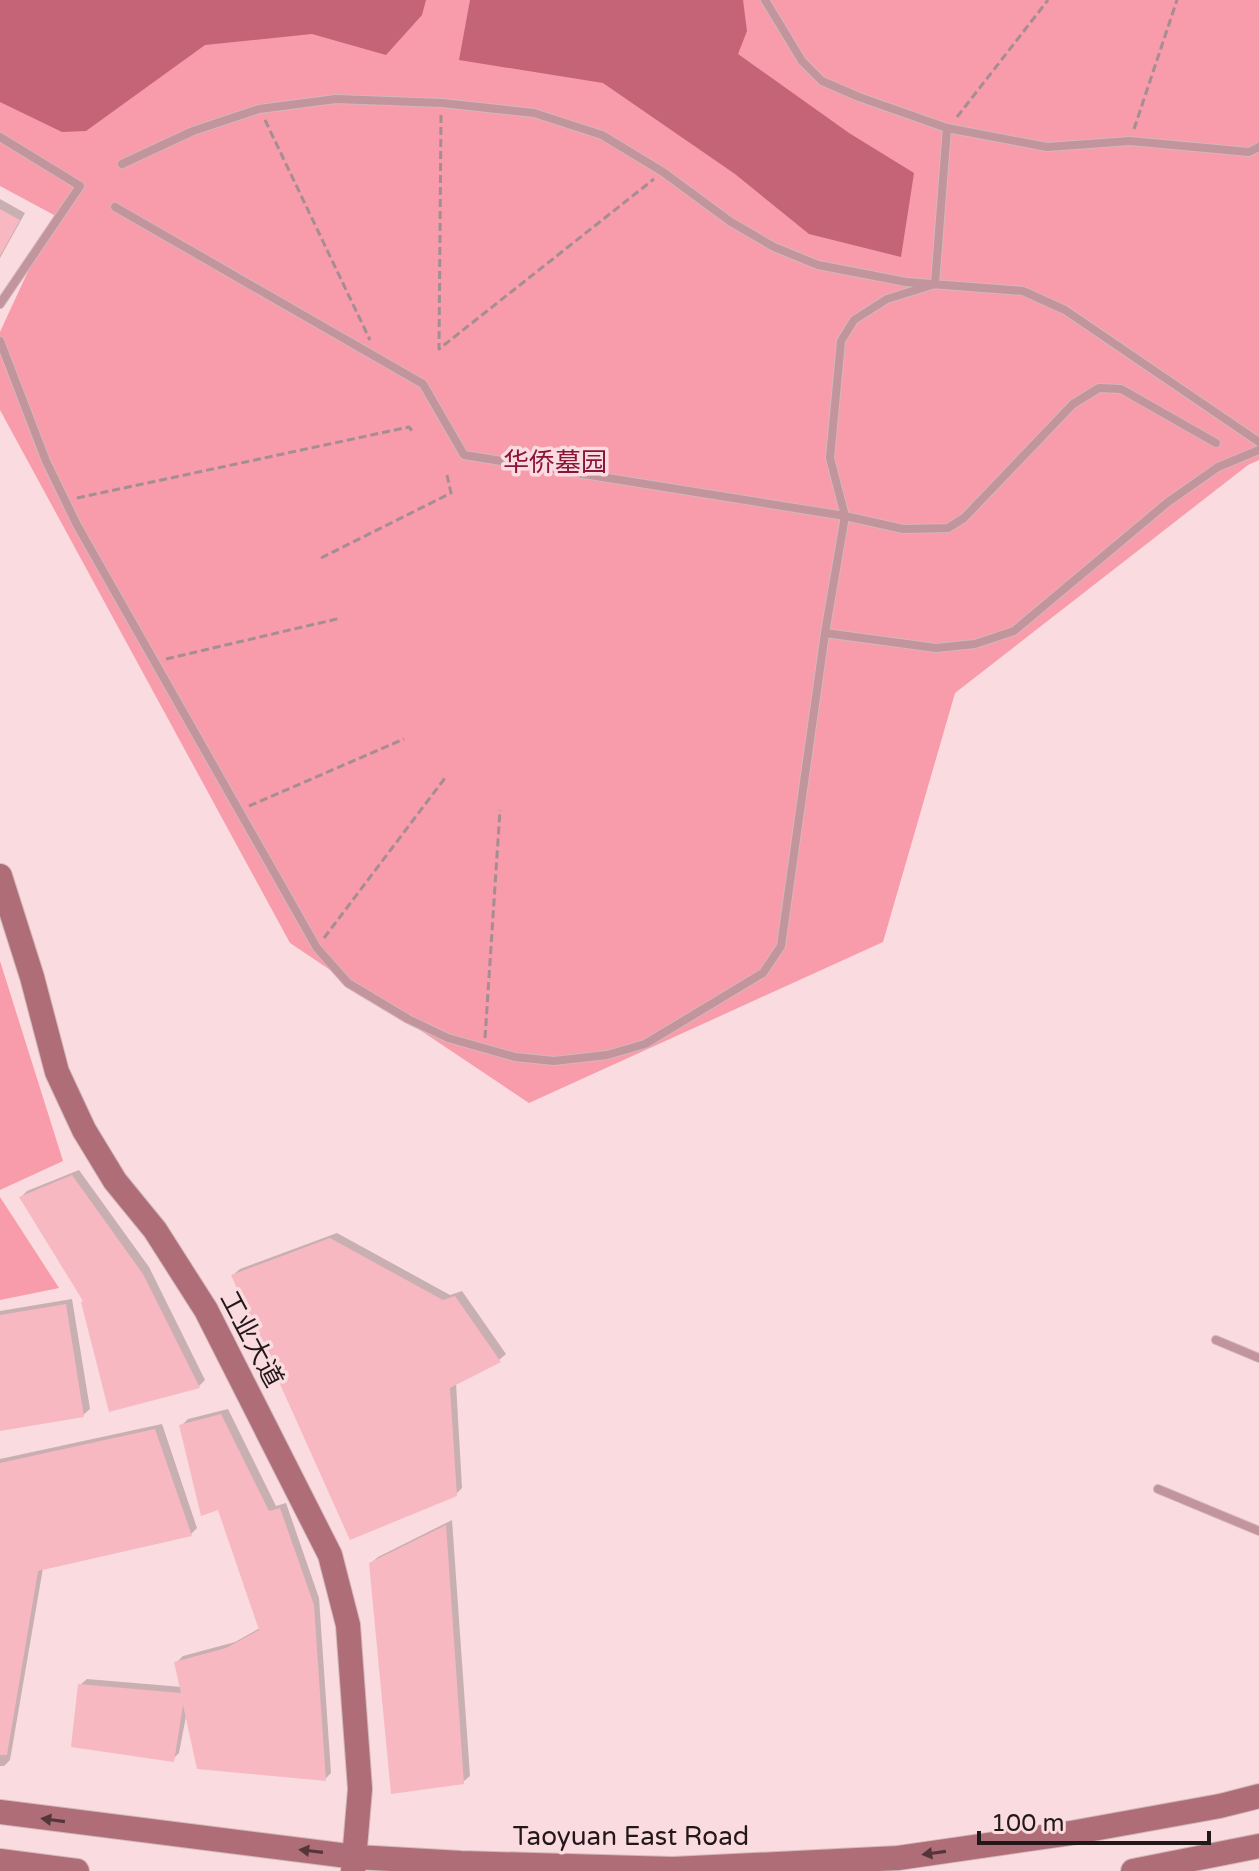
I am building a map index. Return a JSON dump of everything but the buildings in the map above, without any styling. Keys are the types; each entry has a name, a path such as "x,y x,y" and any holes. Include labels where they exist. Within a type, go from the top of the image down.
{"main road":[{"name":"工业大道","path":"0,876 32,977 57,1072 84,1130 115,1181 155,1230 206,1310 330,1555 348,1625 360,1789 352,1866"},
{"name":"Taoyuan East Road","path":"0,1812 352,1866 461,1863 673,1869 898,1858 1071,1833 1259,1796"},
{"path":"1133,1871 1259,1846"},
{"path":"0,1861 77,1871"}],"lane":[{"path":"765,0 802,61 822,81 947,128 1047,147 1130,141 1249,152 1259,147"},
{"path":"122,164 193,131 259,109 336,99 442,103 534,113 602,135 663,172 731,222 774,247 818,265 906,282 1023,291 1065,310 1259,442"},
{"path":"935,284 947,128"},
{"path":"0,137 80,186 0,304"},
{"path":"115,207 423,384 464,455 845,516 903,529 948,528 964,518 1073,404 1099,388 1121,389 1216,443"},
{"path":"0,341 46,461 65,501 317,948 348,983 365,995 448,1038 515,1057 554,1061 607,1055 645,1044 763,973 781,946 825,633 845,516 830,458 841,341 854,320 887,299 935,284"},
{"path":"825,633 936,648 975,644 1014,631 1168,502 1218,467 1259,450"},
{"path":"1216,1340 1259,1358"},
{"path":"1158,1489 1259,1531"}],"path":[{"path":"947,128 1048,0"},
{"path":"1130,141 1177,0"},
{"path":"442,103 439,349 663,172"},
{"path":"259,109 378,358"},
{"path":"65,501 409,427 414,433"},
{"path":"321,558 451,493 447,475"},
{"path":"154,661 341,618"},
{"path":"239,810 404,739"},
{"path":"317,948 445,778"},
{"path":"484,1048 500,810"}],"green space":[{"name":"华侨墓园","path":"0,0 1259,0 1259,460 1248,465 955,693 883,942 529,1103 290,943 0,410 0,332 54,215 0,186"},
{"path":"0,961 63,1161 0,1190"},
{"path":"0,1197 59,1288 0,1300"}],"shaded area":[{"path":"0,0 426,0 422,15 386,55 312,34 205,45 86,131 62,132 0,102"},
{"path":"470,0 743,0 747,31 738,54 849,133 914,173 901,257 809,234 735,174 603,83 459,60"}]}
